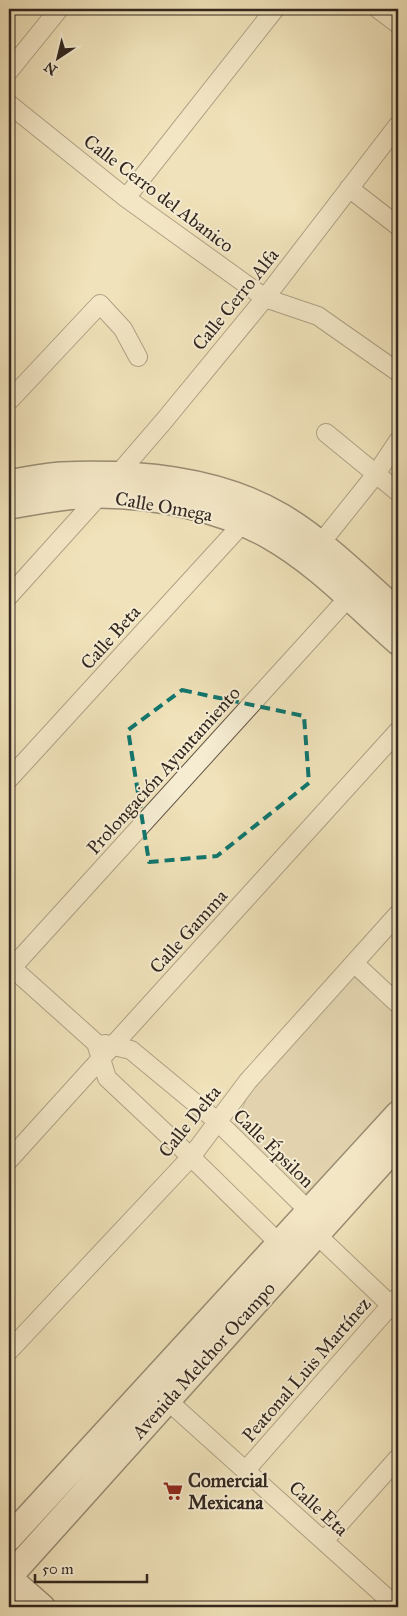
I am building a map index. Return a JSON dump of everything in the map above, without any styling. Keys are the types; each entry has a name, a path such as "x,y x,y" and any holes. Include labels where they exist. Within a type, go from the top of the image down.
{"street":[{"path":"9,71 59,9"},
{"path":"126,198 275,9"},
{"path":"378,9 398,24"},
{"name":"Calle Cerro del Abanico","path":"9,104 126,198 265,298 318,316 398,372"},
{"name":"Calle Cerro Alfa","path":"9,596 117,476 265,298 398,125"},
{"path":"349,188 398,226"},
{"path":"9,400 100,304 123,329 138,358"},
{"path":"326,432 398,492"},
{"path":"320,544 376,474 398,441"},
{"name":"Calle Omega","path":"9,483 60,475 149,477 179,480 227,492 258,504 283,517 320,544 398,612"},
{"name":"Calle Omega","path":"9,506 56,498 100,495 175,503 215,513 243,523 270,537 307,562 398,642"},
{"name":"Calle Beta","path":"9,779 243,523"},
{"name":"Prolongación Ayuntamiento","path":"10,968 348,598"},
{"name":"Calle Gamma","path":"9,1160 104,1048 398,731"},
{"name":"Calle Delta","path":"9,1351 191,1157 248,1081 398,914"},
{"path":"354,963 398,1004"},
{"name":"Calle Épsilon","path":"10,968 104,1048 130,1050 218,1122 313,1223 396,1305"},
{"name":"Calle Épsilon","path":"104,1048 106,1078 191,1157 287,1251"},
{"name":"Avenida Melchor Ocampo","path":"313,1223 398,1114"},
{"name":"Avenida Melchor Ocampo","path":"9,1538 313,1223 398,1144"},
{"name":"Avenida Melchor Ocampo","path":"9,1577 168,1401 287,1251"},
{"name":"Peatonal Luis Martínez","path":"246,1470 396,1305"},
{"name":"Calle Eta","path":"168,1401 397,1607"},
{"path":"324,1541 398,1458"},
{"path":"9,1577 42,1607"}],"highlighted area":[{"path":"182,690 304,716 309,783 217,856 149,862 128,730"}],"shaded area":[{"path":"350,973 398,1016 398,1097 303,1198 232,1131 255,1080"}],"place":[{"name":"Comercial Mexicana","path":"173,1491"}]}
